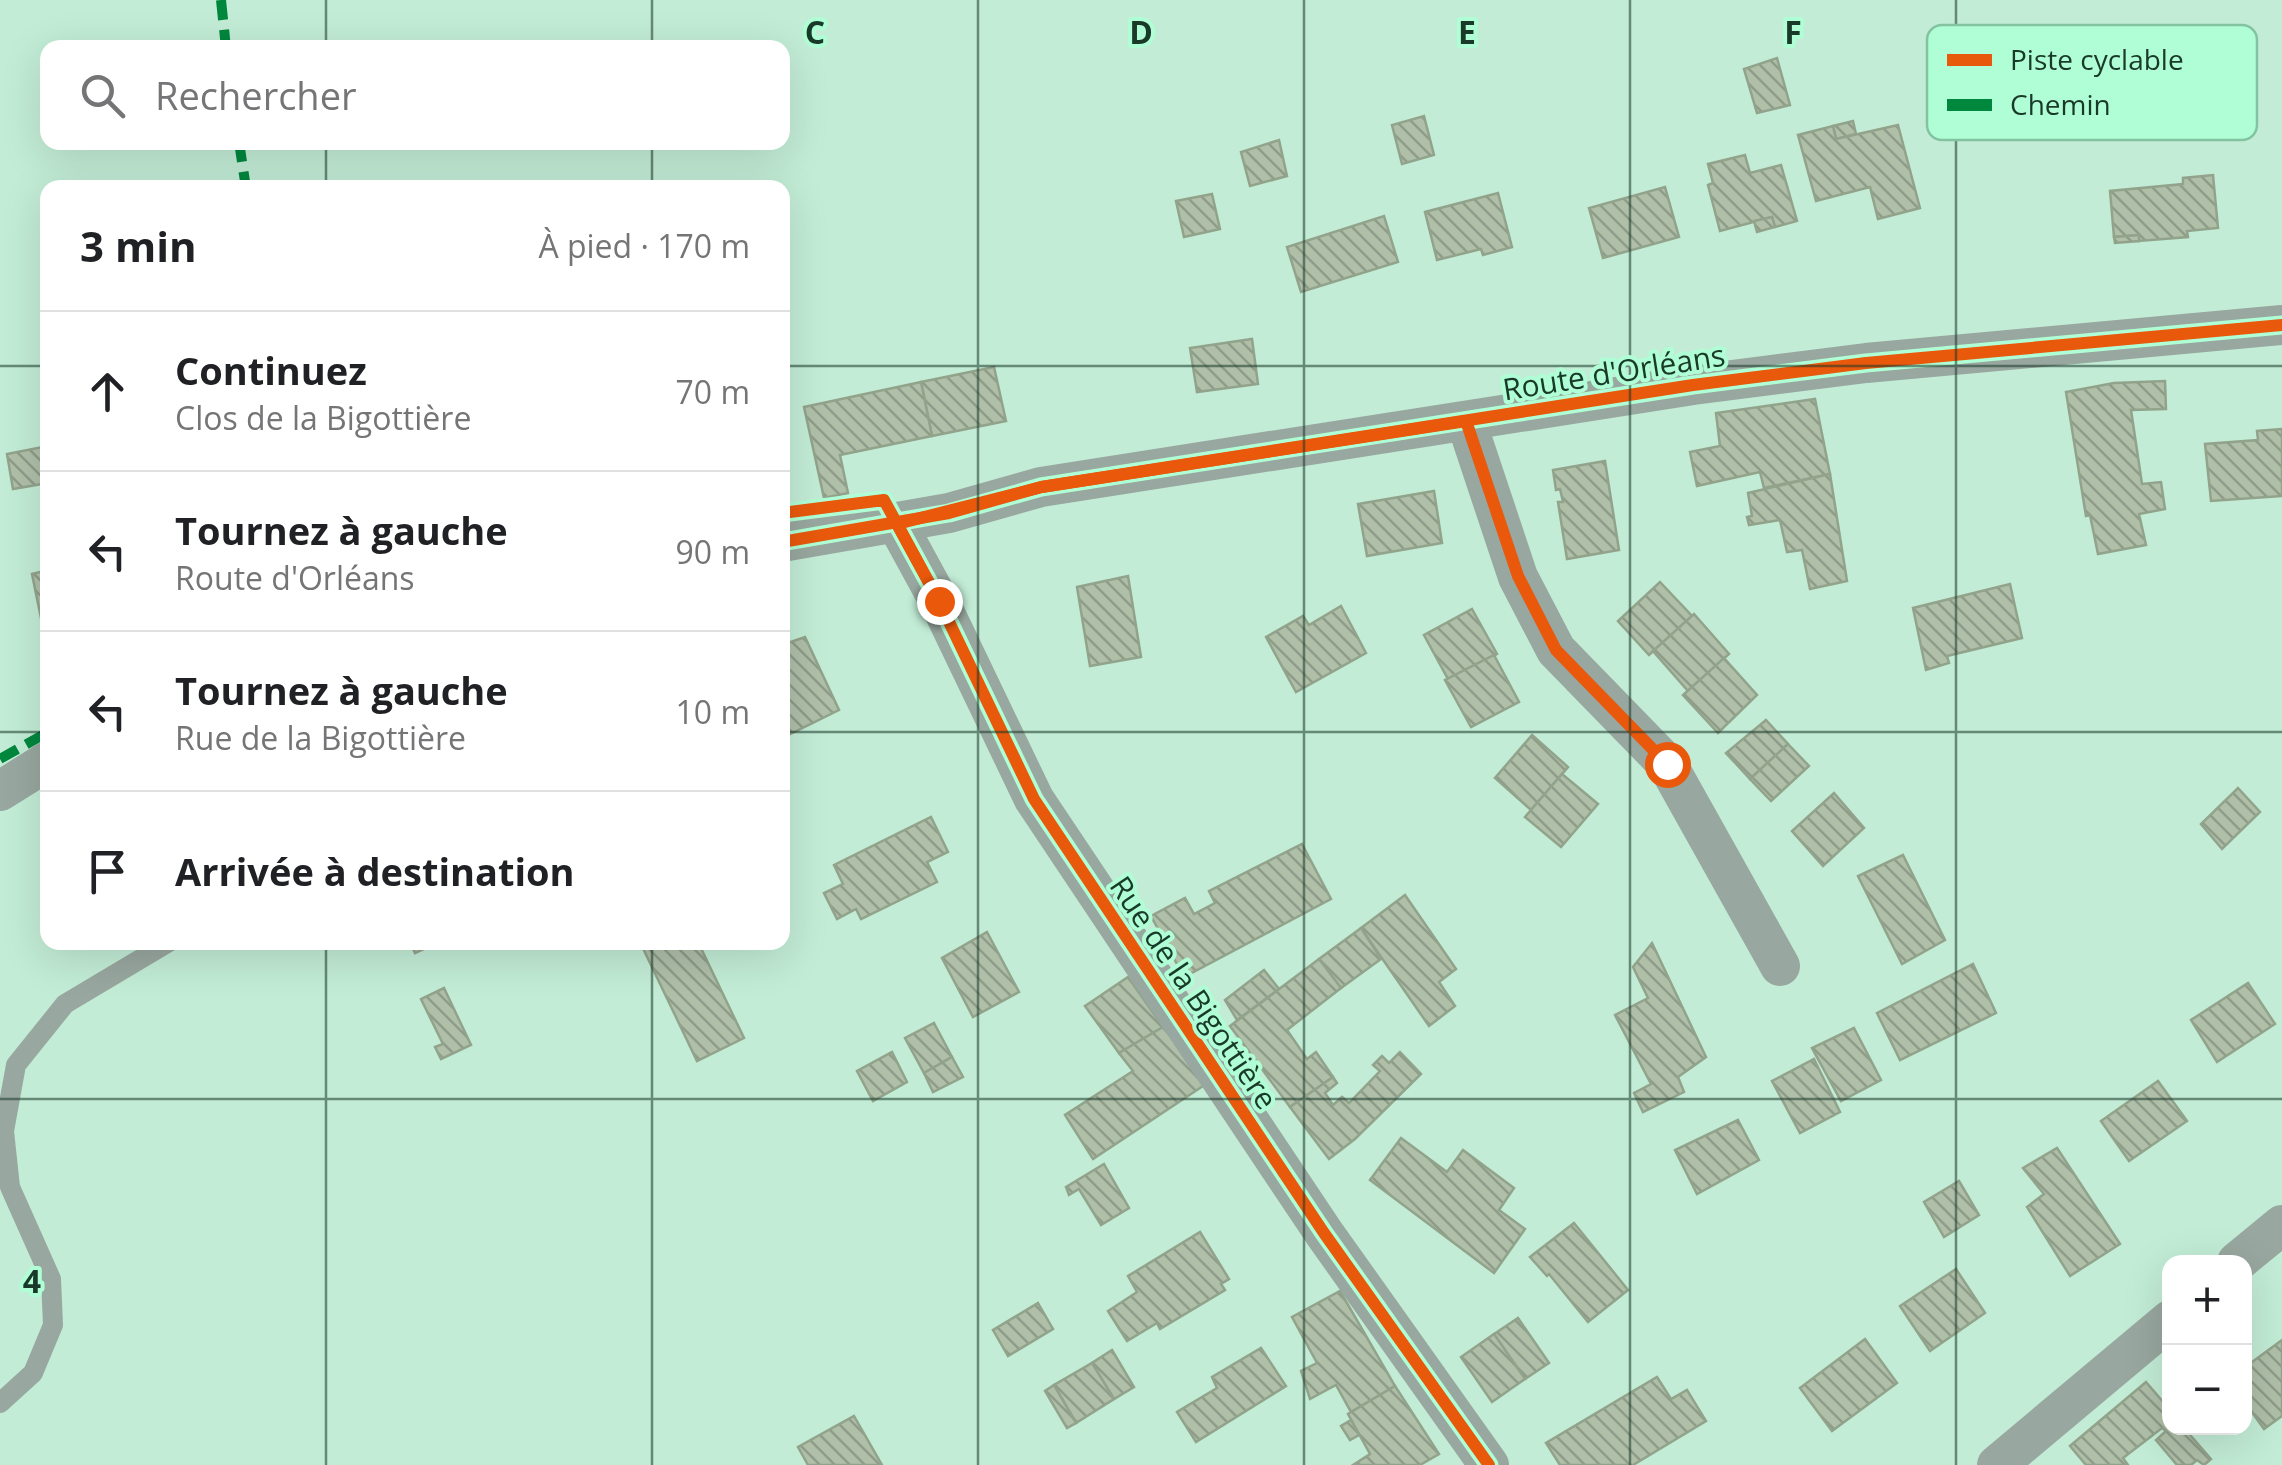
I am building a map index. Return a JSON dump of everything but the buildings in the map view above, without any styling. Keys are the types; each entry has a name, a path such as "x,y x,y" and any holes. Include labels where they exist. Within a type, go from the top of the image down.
{"street":[{"name":"Route d'Orléans","path":"790,541 897,524 1042,487 1693,385 1866,364 2282,324"},
{"path":"1466,421 1518,576 1556,650 1667,764 1780,966"},
{"name":"Rue de la Bigottière","path":"897,524 939,601 1034,799 1324,1233 1489,1465"},
{"path":"0,791 40,767"},
{"path":"2246,1255 2281,1229"},
{"path":"1997,1465 2162,1327"}],"lane":[{"path":"0,1403 32,1373 54,1326 51,1279 10,1188 4,1131 16,1065 65,1004 156,950"}],"marked path":[{"path":"221,0 225,40"},
{"path":"240,150 245,180"},
{"path":"0,759 40,736"}],"cycle path":[{"path":"790,541 949,513 1041,487 1693,385 1866,363 2282,325"},
{"path":"790,512 884,500 939,601 1034,799 1324,1233 1489,1465"}],"route":[{"path":"939,601 897,524 1042,487 1466,421 1518,576 1556,650 1667,764"}]}
